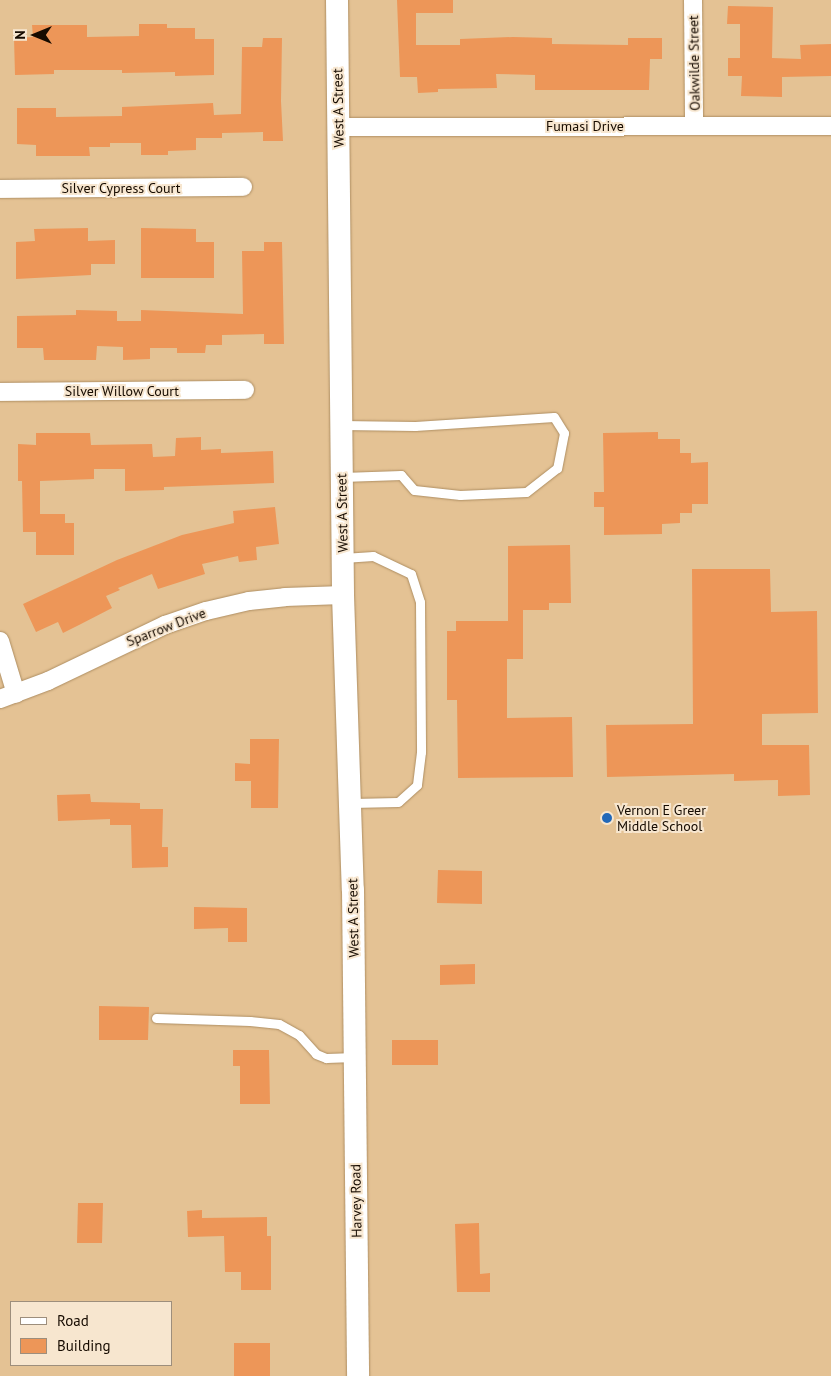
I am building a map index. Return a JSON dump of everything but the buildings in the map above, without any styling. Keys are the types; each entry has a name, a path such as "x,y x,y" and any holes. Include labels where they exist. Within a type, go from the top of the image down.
{"street":[{"name":"West A Street","path":"337,0 343,595 350,803 354,1026"},
{"name":"Oakwilde Street","path":"693,0 694,126"},
{"name":"Fumasi Drive","path":"338,127 831,126"},
{"name":"Silver Cypress Court","path":"0,189 243,187"},
{"name":"Silver Willow Court","path":"0,392 245,390"},
{"name":"Sparrow Drive","path":"8,696 48,681 165,625 206,611 249,601 285,597 343,595"},
{"path":"0,641 8,696"},
{"name":"Harvey Road","path":"354,1026 358,1376"}],"lane":[{"path":"341,425 415,426 554,416 564,433 557,468 526,492 460,495 414,490 401,475 342,477"},
{"path":"343,558 373,556 410,574 420,602 421,752 417,785 398,802 350,803"},
{"path":"156,1018 250,1020 279,1024 299,1034 316,1054 326,1058 355,1058"}],"place":[{"name":"Vernon E Greer Middle School","path":"607,818"}]}
